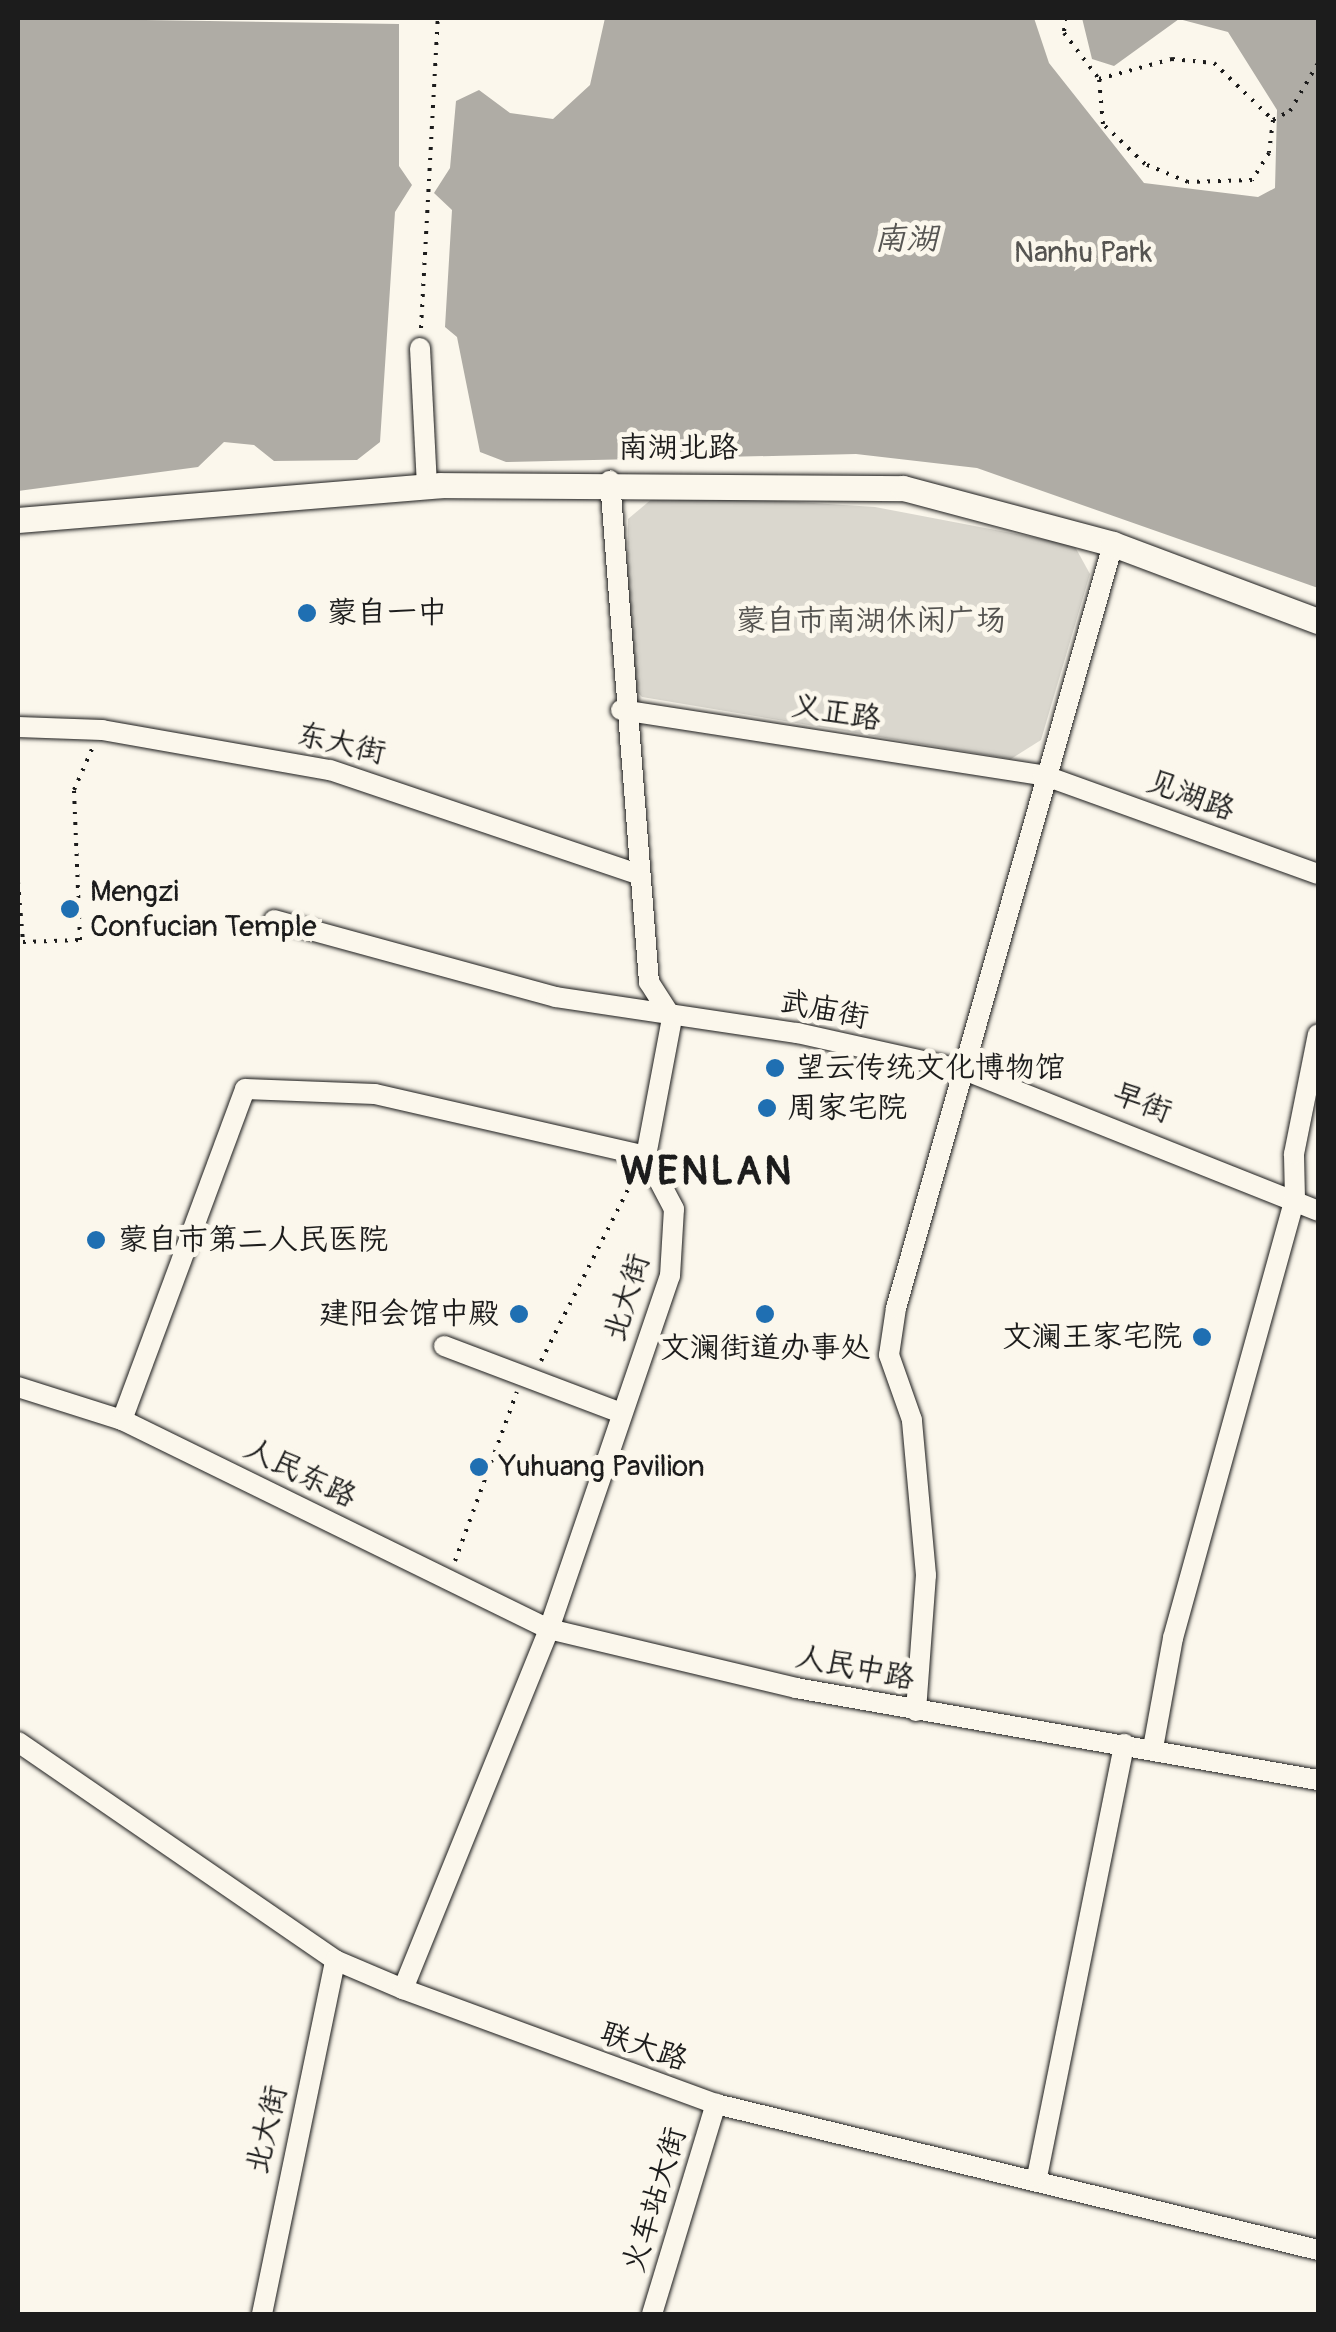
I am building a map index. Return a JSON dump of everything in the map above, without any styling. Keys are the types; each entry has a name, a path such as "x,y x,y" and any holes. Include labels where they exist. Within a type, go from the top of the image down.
{"main road":[{"name":"南湖北路","path":"18,520 428,486 610,481 904,488 1112,544 1318,621"}],"street":[{"path":"420,348 428,486"},
{"path":"122,1420 244,1089 375,1094 646,1156 672,1018 648,982 620,710 610,481"},
{"path":"916,1711 926,1575 912,1420 890,1355 916,1219 964,1070 1043,775 1112,544"},
{"name":"义正路","path":"620,710 1043,775"},
{"name":"东大街","path":"18,727 110,732 330,770 637,874"},
{"name":"见湖路","path":"1043,775 1318,874"},
{"name":"武庙街","path":"274,920 399,960 672,1018 797,1033 964,1070"},
{"path":"1153,1748 1173,1638 1295,1200 1294,1154 1318,1034"},
{"name":"早街","path":"964,1070 1318,1211"},
{"name":"北大街","path":"403,1989 549,1629 670,1276 676,1233 666,1182 646,1156"},
{"path":"444,1346 620,1413"},
{"name":"人民东路","path":"18,1388 122,1420 549,1629"},
{"name":"人民中路","path":"549,1629 916,1711 1153,1748 1318,1780"},
{"name":"联大路","path":"18,1742 335,1960 403,1989 716,2104 1036,2177 1318,2250"},
{"path":"1036,2177 1124,1744"},
{"name":"北大街","path":"262,2314 335,1960"},
{"name":"火车站大街","path":"652,2314 716,2104"}],"path":[{"path":"420,348 438,18"},
{"path":"1065,18 1064,34 1099,79 1095,108 1110,134 1188,182 1252,180 1269,153 1273,120"},
{"path":"1099,79 1172,59 1214,63 1273,120"},
{"path":"1273,120 1290,112 1318,63"},
{"path":"18,882 23,942 80,940 74,790 110,732"}],"green space":[{"name":"蒙自市南湖休闲广场","path":"659,493 875,507 1074,545 1090,574 1041,740 1011,759 642,697 626,680 628,519"}],"water":[{"path":"18,18 399,24 399,166 412,185 395,212 380,442 357,460 274,461 254,445 224,442 198,467 18,491"},
{"name":"南湖","path":"605,18 1034,18 1049,63 1144,183 1258,197 1275,188 1277,110 1228,32 1179,19 1114,66 1092,59 1082,18 1318,18 1318,588 977,468 856,454 506,462 480,452 457,337 445,327 452,210 434,193 450,168 456,101 479,90 510,113 553,119 590,85"}],"place":[{"name":"蒙自一中","path":"307,613"},
{"name":"Mengzi Confucian Temple","path":"70,909"},
{"name":"望云传统文化博物馆","path":"775,1068"},
{"name":"周家宅院","path":"767,1108"},
{"name":"蒙自市第二人民医院","path":"96,1240"},
{"name":"建阳会馆中殿","path":"519,1314"},
{"name":"文澜街道办事处","path":"765,1314"},
{"name":"文澜王家宅院","path":"1202,1337"},
{"name":"Yuhuang Pavilion","path":"479,1467"}],"district":[{"name":"WENLAN","path":"707,1172"}],"park label":[{"name":"Nanhu Park","path":"1083,253"}]}
